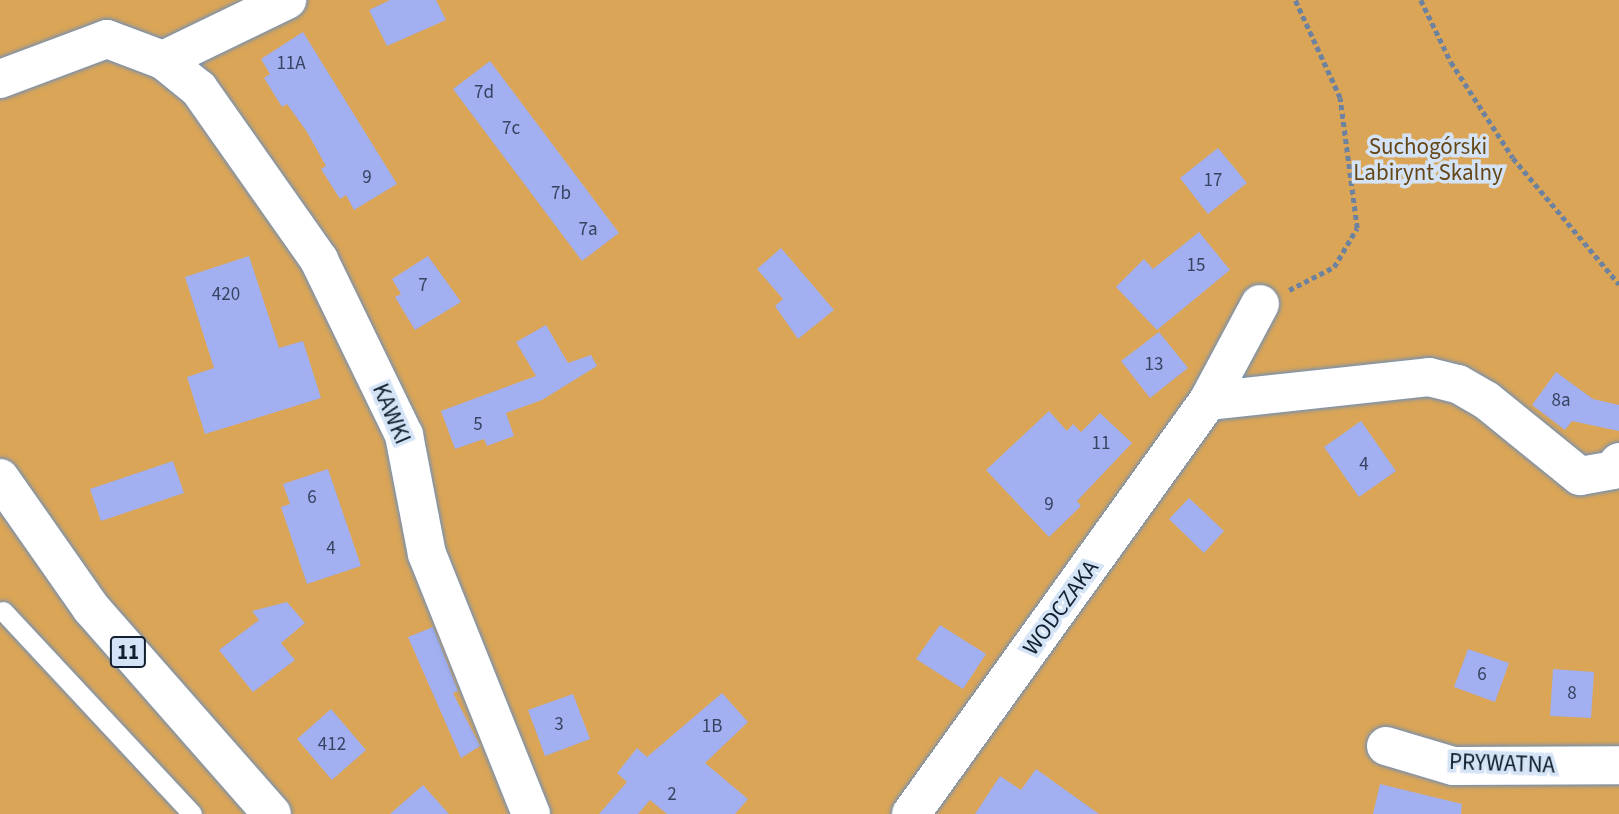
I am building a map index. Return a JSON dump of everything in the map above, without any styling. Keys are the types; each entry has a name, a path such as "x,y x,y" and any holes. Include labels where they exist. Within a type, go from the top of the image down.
{"main road":[{"path":"163,60 287,0"},
{"name":"KAWKI","path":"0,79 107,39 163,60 199,89 326,273 404,435 427,554 531,814"},
{"name":"WODCZAKA","path":"911,814 1208,401 1260,304"},
{"path":"1208,401 1429,377 1458,384 1486,400 1580,476 1613,470 1619,462"},
{"name":"11","path":"0,478 91,608 272,814"},
{"name":"PRYWATNA","path":"1387,746 1453,766 1619,765"}],"lane":[{"path":"3,611 192,814"}],"path":[{"path":"1260,304 1334,267 1357,228 1340,98 1295,0"},
{"path":"1422,0 1451,62 1513,158 1619,284"}],"green space":[{"name":"Suchogórski Labirynt Skalny","path":"0,0 1619,0 1619,814 0,814"}],"building":[{"path":"390,0 436,0 446,20 387,46 369,10"},
{"path":"303,32 397,184 354,210 346,195 340,199 321,169 326,166 307,132 287,104 282,107 264,78 270,74 261,59"},
{"path":"490,61 619,233 582,261 453,89"},
{"path":"1218,148 1247,183 1208,214 1180,178"},
{"path":"1199,232 1230,270 1157,330 1116,287 1144,259 1153,269"},
{"path":"781,248 834,310 798,339 775,306 783,299 757,269"},
{"path":"249,256 279,348 303,341 321,398 205,434 187,377 214,368 185,277"},
{"path":"428,256 461,302 415,330 395,297 401,294 392,279"},
{"path":"546,325 568,363 591,355 597,366 542,400 506,413 514,436 487,446 484,439 455,449 441,411 536,376 516,342"},
{"path":"1159,332 1188,368 1150,398 1121,361"},
{"path":"1556,372 1593,399 1619,405 1619,431 1572,421 1565,430 1532,405"},
{"path":"1049,411 1067,431 1073,424 1081,432 1100,413 1132,443 1077,501 1081,506 1049,537 986,470"},
{"path":"1361,421 1396,471 1359,497 1324,447"},
{"path":"173,461 184,493 101,521 90,489"},
{"path":"328,469 361,566 307,584 281,507 290,504 283,484"},
{"path":"1189,498 1224,531 1204,553 1169,519"},
{"path":"287,602 305,623 281,643 295,660 253,692 219,650 259,620 252,611"},
{"path":"940,625 986,654 963,689 916,659"},
{"path":"433,627 458,691 453,693 480,746 461,758 408,637"},
{"path":"1468,649 1509,663 1495,702 1454,687"},
{"path":"1553,669 1594,672 1591,718 1550,716"},
{"path":"722,693 748,722 705,763 748,799 735,814 667,814 650,800 638,814 599,814 627,782 617,773 637,748 647,757"},
{"path":"573,694 590,739 545,756 528,710"},
{"path":"331,709 366,750 332,780 297,739"},
{"path":"1036,769 1099,814 975,814 1000,776 1021,790"},
{"path":"1380,784 1462,804 1461,814 1373,814"},
{"path":"423,785 449,814 390,814"}]}
